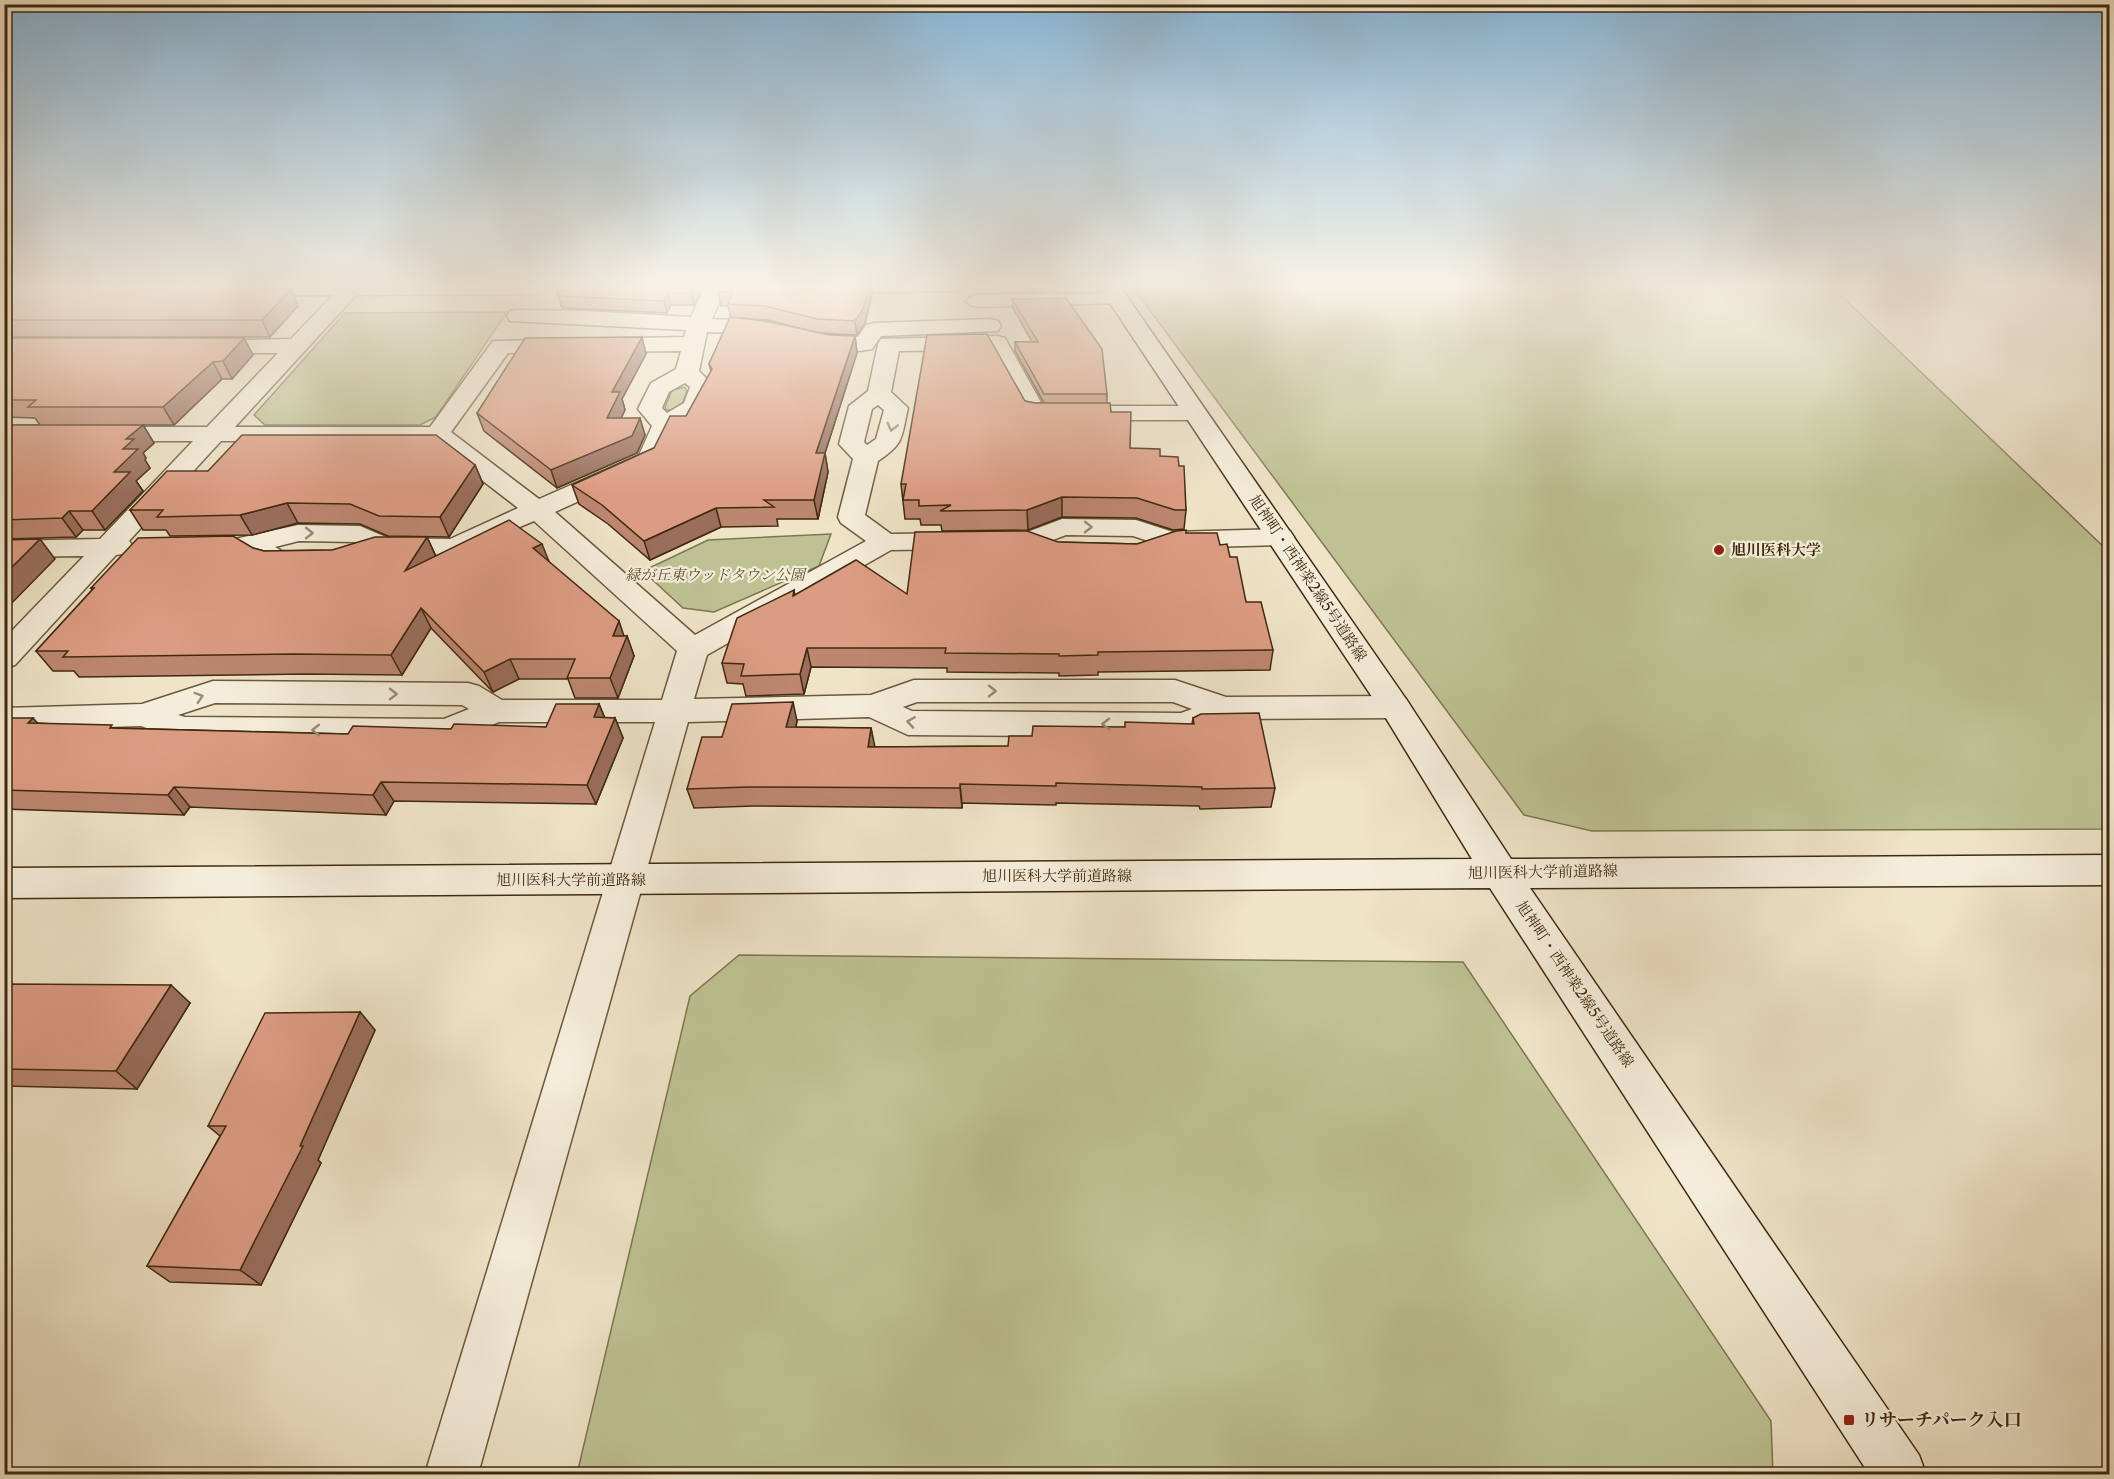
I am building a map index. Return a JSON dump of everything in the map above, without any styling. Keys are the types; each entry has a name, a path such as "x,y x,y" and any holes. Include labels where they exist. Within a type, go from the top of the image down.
{"street":[{"path":"4,658 288,354"},
{"path":"437,434 495,354"},
{"path":"665,425 650,409 659,388 687,372 691,354"},
{"path":"866,457 851,444 861,406 879,394 887,354"},
{"path":"1003,354 1035,413 1194,413"},
{"name":"旭神町・西神楽2線5号道路線","path":"1154,354 1395,707 1500,873 1900,1474"},
{"path":"252,545 276,560 337,560 383,546 454,547 649,460 665,425 694,408 702,386 687,372"},
{"path":"879,394 896,408 888,443 866,457 851,517 885,542"},
{"path":"74,434 437,434 537,510 693,649"},
{"path":"219,546 252,545 298,533 360,534 383,546"},
{"path":"451,1474 693,649 885,542 1010,541 1058,551 1136,553 1170,540 1280,537"},
{"path":"4,549 140,547"},
{"path":"4,719 143,715 183,729 447,731 496,711 674,711 873,706 908,723 1185,725 1224,708 1395,707"},
{"name":"旭川医科大学前道路線","path":"4,883 2109,870"}],"green space":[{"path":"308,354 479,354 436,417 420,425 265,425 254,415"},
{"name":"旭川医科大学","path":"1182,354 1902,354 2109,552 2109,829 1592,831 1524,815"},
{"path":"685,387 687,391 681,405 675,409 666,410 665,407 672,390"},
{"name":"緑が丘東ウッドタウン公園","path":"831,534 819,566 714,612 683,608 643,571 708,540"},
{"path":"739,955 1463,962 1771,1421 1773,1474 577,1474 690,996"}],"building":[{"path":"4,354 229,354 223,361 213,362 163,407 28,407 36,400 4,400"},
{"path":"515,354 633,354 612,392 620,392 607,418 640,418 632,436 551,470 477,413"},
{"path":"713,354 849,354 816,453 825,453 814,500 764,500 774,507 716,508 644,541 602,505 572,485 654,448 670,416 686,416 712,369 709,364"},
{"path":"924,354 998,354 1025,401 1110,403 1111,412 1131,412 1130,448 1160,449 1160,456 1178,457 1179,466 1184,466 1186,510 1175,510 1137,498 1062,497 1027,510 940,511 951,505 919,506 919,500 903,500 906,484 901,484"},
{"path":"1022,354 1103,354 1107,394 1044,394"},
{"path":"4,425 143,425 126,439 134,439 123,449 138,449 114,472 130,472 92,511 69,511 62,518 4,520"},
{"path":"242,435 436,435 475,465 440,517 379,516 350,504 287,503 240,515 157,517 163,510 130,510 167,471 208,471"},
{"path":"509,520 542,544 533,548 619,621 613,636 627,636 610,678 567,678 575,659 510,659 484,672 421,608 391,655 63,657 68,651 36,651 138,538 233,536 253,548 264,551 332,550 375,537 427,537 405,571"},
{"path":"1186,530 1186,533 1217,533 1220,545 1227,544 1230,557 1237,557 1246,602 1261,602 1273,650 1098,652 1098,655 1059,656 1059,654 945,653 946,648 807,648 800,674 741,676 744,664 722,663 737,618 794,590 793,596 856,560 907,594 915,532 1027,531 1058,542 1137,544"},
{"path":"40,539 4,575 4,540"},
{"path":"793,702 786,727 871,728 868,747 1008,746 1009,736 1032,736 1033,726 1125,727 1125,722 1194,724 1193,718 1201,714 1259,713 1275,788 1202,789 1202,787 1056,783 1056,786 960,784 960,788 687,789 702,737 722,737 732,704"},
{"path":"556,704 599,704 594,717 615,718 587,785 381,782 373,795 174,787 168,795 4,790 4,718 33,718 28,723 112,725 110,728 348,734 353,726 451,729 454,724 546,727"},
{"path":"4,984 171,985 116,1071 4,1069"},
{"path":"360,1012 300,1146 303,1146 240,1270 147,1266 226,1126 208,1126 265,1013"}],"place":[{"name":"旭川医科大学","path":"1719,550"},
{"name":"リサーチパーク入口","path":"1849,1420"}]}
